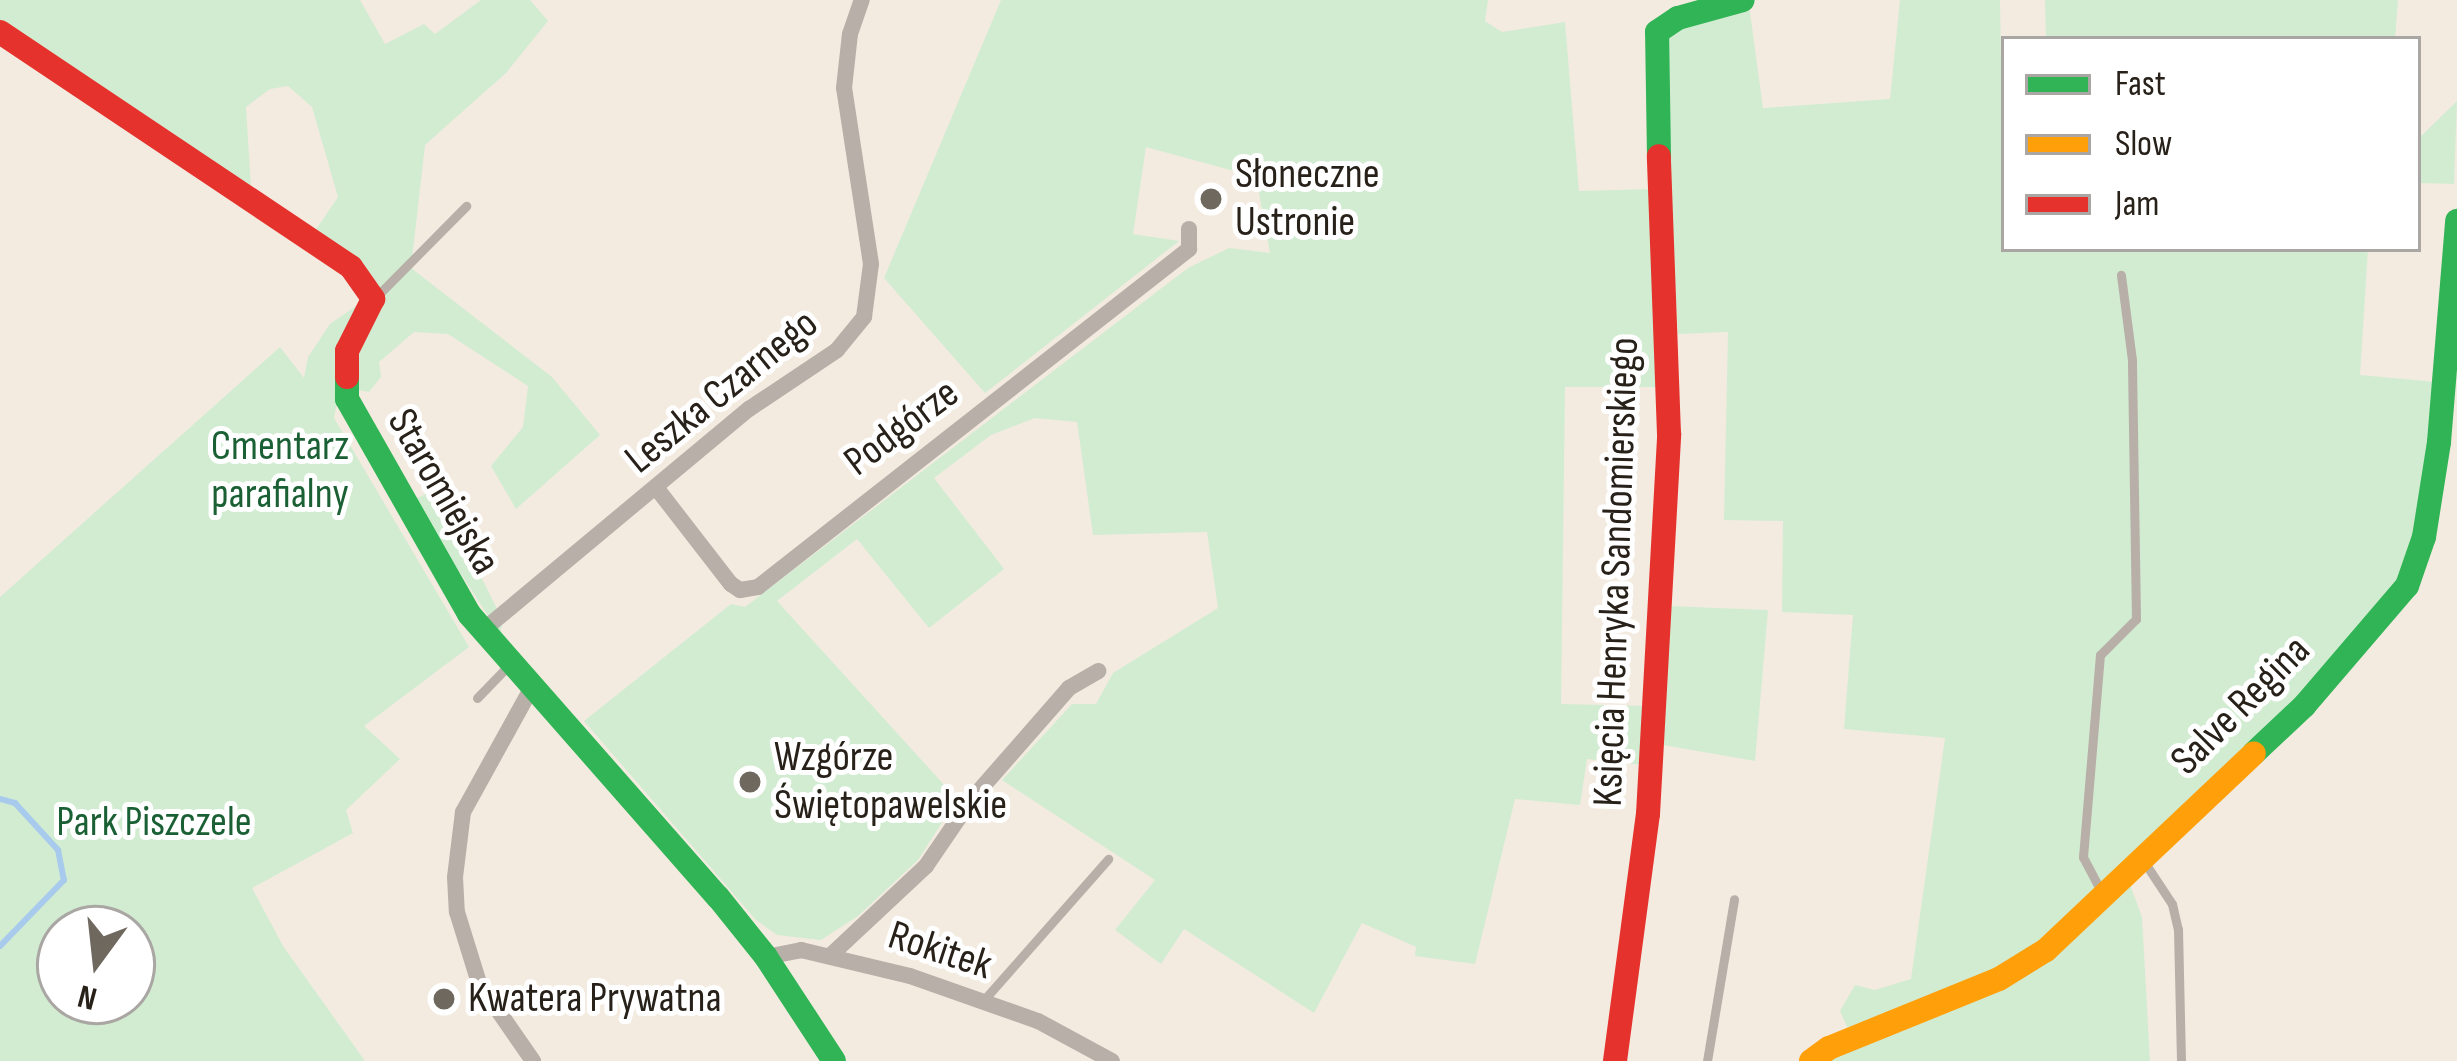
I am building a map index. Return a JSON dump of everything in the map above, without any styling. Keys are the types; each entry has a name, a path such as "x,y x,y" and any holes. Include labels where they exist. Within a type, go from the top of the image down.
{"street":[{"name":"Leszka Czarnego","path":"481,632 749,410 837,350 864,317 871,264 844,88 850,34 862,0"},
{"name":"Księcia Henryka Sandomierskiego","path":"1615,1061 1648,814 1669,434 1655,44 1658,32 1678,18 1742,0"},
{"path":"0,32 338,254 373,299"},
{"name":"Salve Regina","path":"1811,1061 1829,1048 2000,979 2046,950 2304,706 2407,586 2424,537 2439,442 2457,221"},
{"name":"Podgórze","path":"658,490 731,584 740,590 758,587 1189,249 1189,230"},
{"name":"Staromiejska","path":"373,299 347,351 347,399 481,632 766,957 834,1061"},
{"path":"831,956 926,866 971,800 1055,704 1098,671"},
{"path":"531,689 464,812 455,877 457,912 478,983 533,1061"},
{"name":"Rokitek","path":"766,957 801,950 831,956 982,1002 1083,1053 1112,1061"}],"lane":[{"path":"373,299 466,206"},
{"path":"2103,895 2083,857 2100,655 2136,619 2133,383 2121,275"},
{"path":"477,698 510,664"},
{"path":"2142,858 2172,904 2178,929 2181,1061"},
{"path":"982,1002 1108,859"},
{"path":"1707,1061 1733,899"}],"green space":[{"path":"0,0 360,0 385,44 424,24 435,34 481,0 530,0 548,21 506,73 425,145 411,268 552,377 600,435 516,509 491,466 523,427 528,386 448,334 414,332 379,362 381,377 369,392 353,389 367,280 347,250 315,231 338,197 312,107 288,86 270,89 246,107 251,187 0,21"},
{"path":"1001,0 1488,0 1485,21 1502,32 1565,22 1579,191 1652,189 1661,387 1565,387 1561,704 1649,706 1644,765 1587,759 1580,805 1515,799 1475,964 1415,956 1416,947 1362,923 1314,1013 1184,929 1161,964 1115,930 1155,880 1002,780 1072,704 1096,704 1113,673 1218,608 1207,532 1093,535 1077,422 1035,418 991,435 934,478 1004,569 929,628 857,539 777,601 957,799 918,860 858,916 821,940 777,935 756,920 584,721 731,604 745,607 1188,268 1229,248 1270,253 1256,177 1146,147 1133,234 1179,241 985,393 884,278"},
{"path":"1900,0 2000,0 2001,252 2368,252 2360,375 2436,382 2418,534 2401,584 2299,703 2040,944 1995,975 1849,1031 1840,1011 1855,985 1875,990 1911,979 1945,738 1844,729 1853,615 1782,612 1783,521 1724,520 1728,332 1678,334 1661,40 1680,22 1749,5 1763,108 1890,99"},
{"path":"2045,0 2398,0 2395,36 2046,36"},
{"path":"2457,101 2454,184 2421,183 2421,136"},
{"path":"356,306 334,418 469,647 364,726 400,759 346,810 353,833 252,888 283,946 365,1061 0,1061 0,597 280,347 304,378 308,357 330,324"},
{"path":"428,493 464,542 503,621 500,634 413,500"},
{"path":"1668,606 1768,610 1755,761 1663,745"},
{"path":"2128,879 2142,917 2150,1061 1821,1061 2000,987"}],"waterway":[{"path":"0,799 15,803 58,850 64,880 0,946"}],"traffic: fast":[{"path":"1659,156 1657,32 1678,18 1743,0"},
{"path":"2254,753 2304,706 2407,586 2424,537 2439,442 2457,221"},
{"path":"347,377 347,399 469,614 718,897 766,957 834,1061"}],"traffic: slow":[{"path":"1811,1061 1829,1048 1999,979 2046,950 2254,753"}],"traffic: jam":[{"path":"0,32 351,267 373,299 347,351 347,377"},
{"path":"1615,1061 1648,814 1669,434 1659,156"}],"place":[{"name":"Słoneczne Ustronie","path":"1211,199"},
{"name":"Wzgórze Świętopawelskie","path":"750,782"},
{"name":"Kwatera Prywatna","path":"444,999"}],"park label":[{"name":"Cmentarz parafialny","path":"280,471"},
{"name":"Park Piszczele","path":"154,823"}]}
